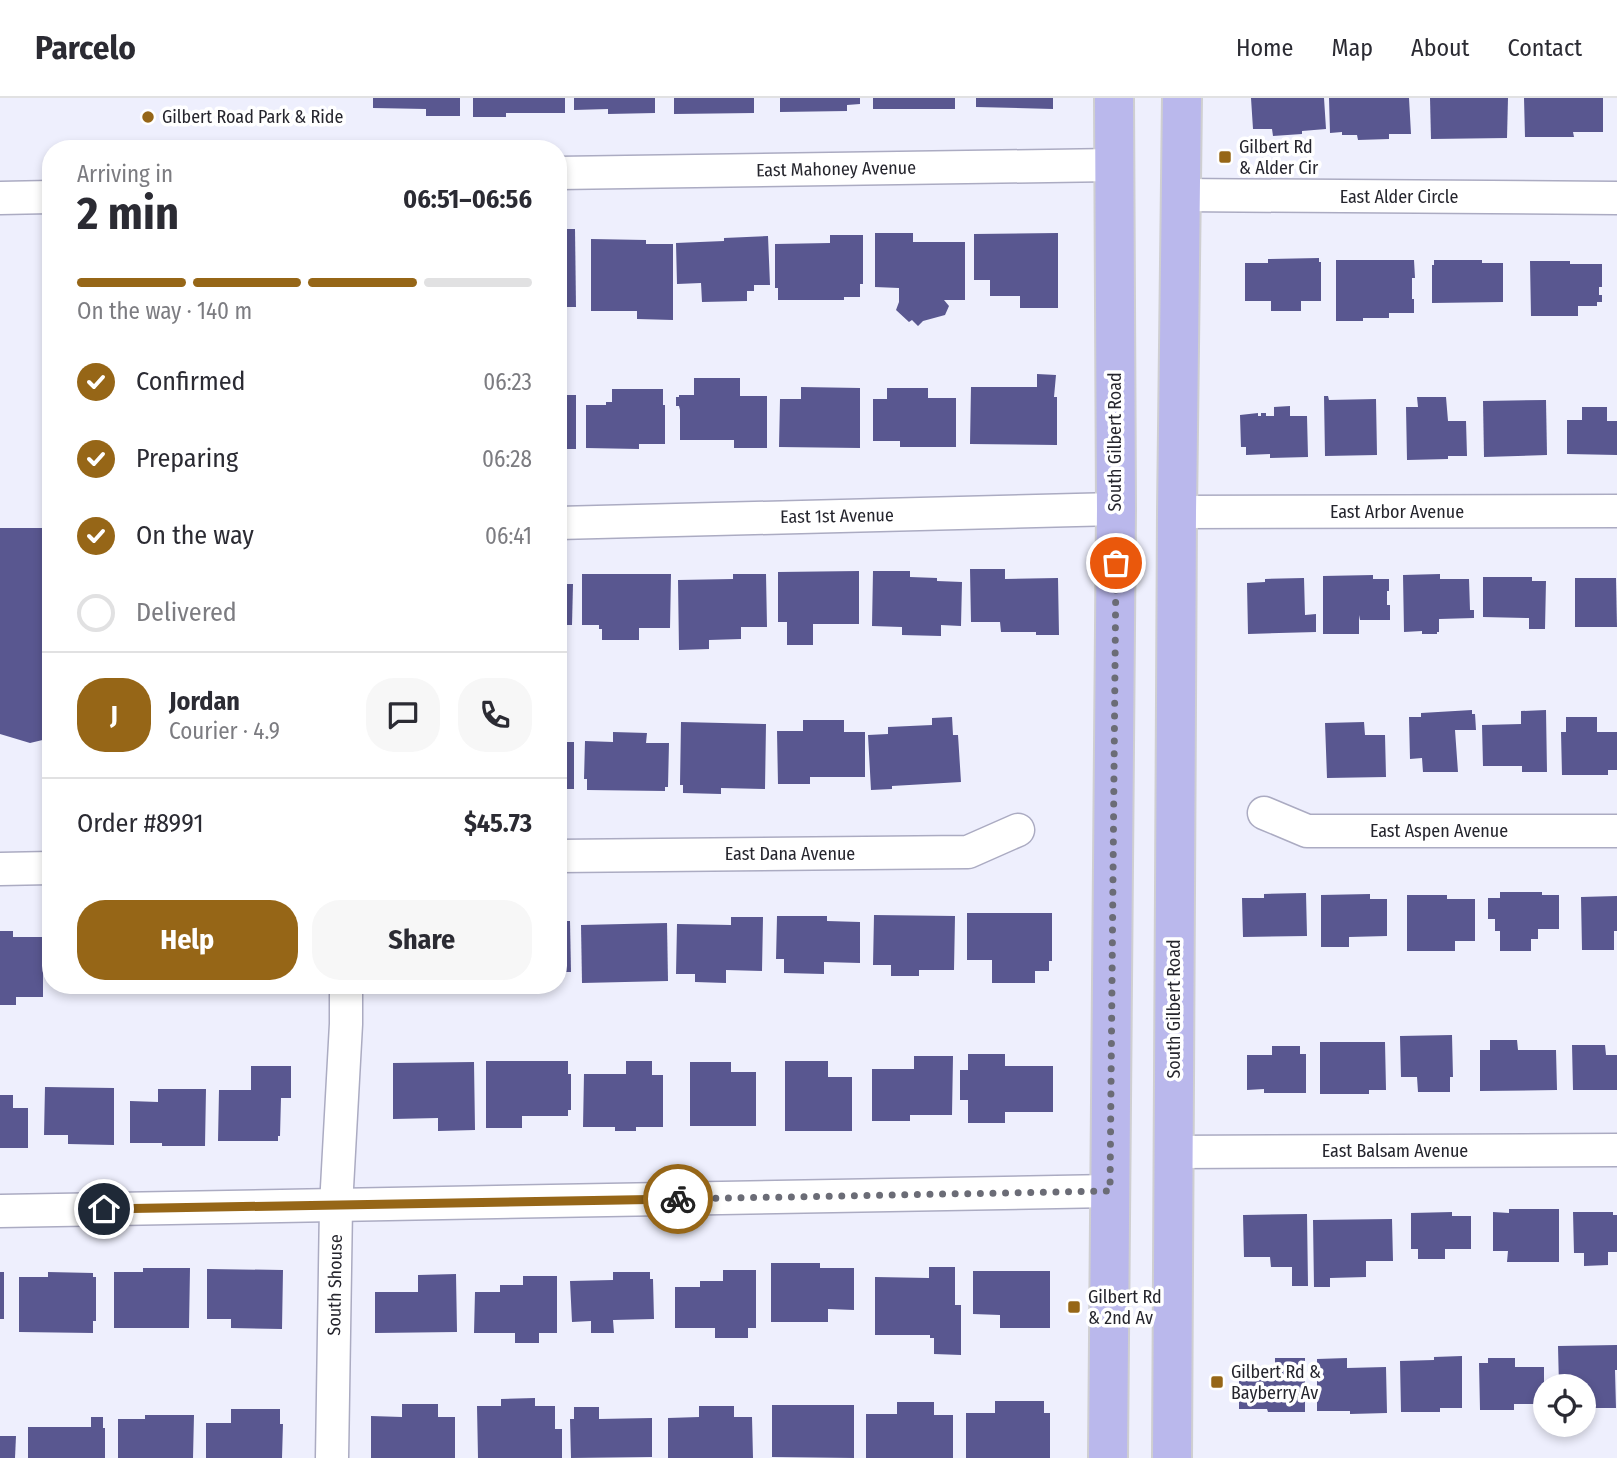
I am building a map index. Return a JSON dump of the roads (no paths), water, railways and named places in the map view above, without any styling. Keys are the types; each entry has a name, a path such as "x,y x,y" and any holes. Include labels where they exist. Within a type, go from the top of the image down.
{"main road":[{"name":"South Gilbert Road","path":"1108,1458 1116,509 1114,98"},
{"name":"South Gilbert Road","path":"1172,1458 1182,98"}],"street":[{"name":"East Mahoney Avenue","path":"567,173 1113,165"},
{"name":"East Alder Circle","path":"1181,195 1617,198"},
{"path":"0,198 42,197"},
{"name":"East 1st Avenue","path":"567,523 1116,509"},
{"name":"East Arbor Avenue","path":"1177,512 1617,511"},
{"name":"East Aspen Avenue","path":"1265,813 1307,831 1617,831"},
{"name":"East Dana Avenue","path":"567,856 968,852 1018,830"},
{"path":"0,869 42,868"},
{"name":"South Shouse","path":"332,1458 337,1206 346,994"},
{"name":"East Balsam Avenue","path":"1173,1152 1617,1150"},
{"path":"0,1211 1110,1191"}],"place":[{"name":"Gilbert Road Park & Ride","path":"148,117"},
{"name":"Gilbert Rd & Alder Cir","path":"1225,157"},
{"name":"Gilbert Rd & 2nd Av","path":"1074,1307"},
{"name":"Gilbert Rd & Bayberry Av","path":"1217,1382"}]}
